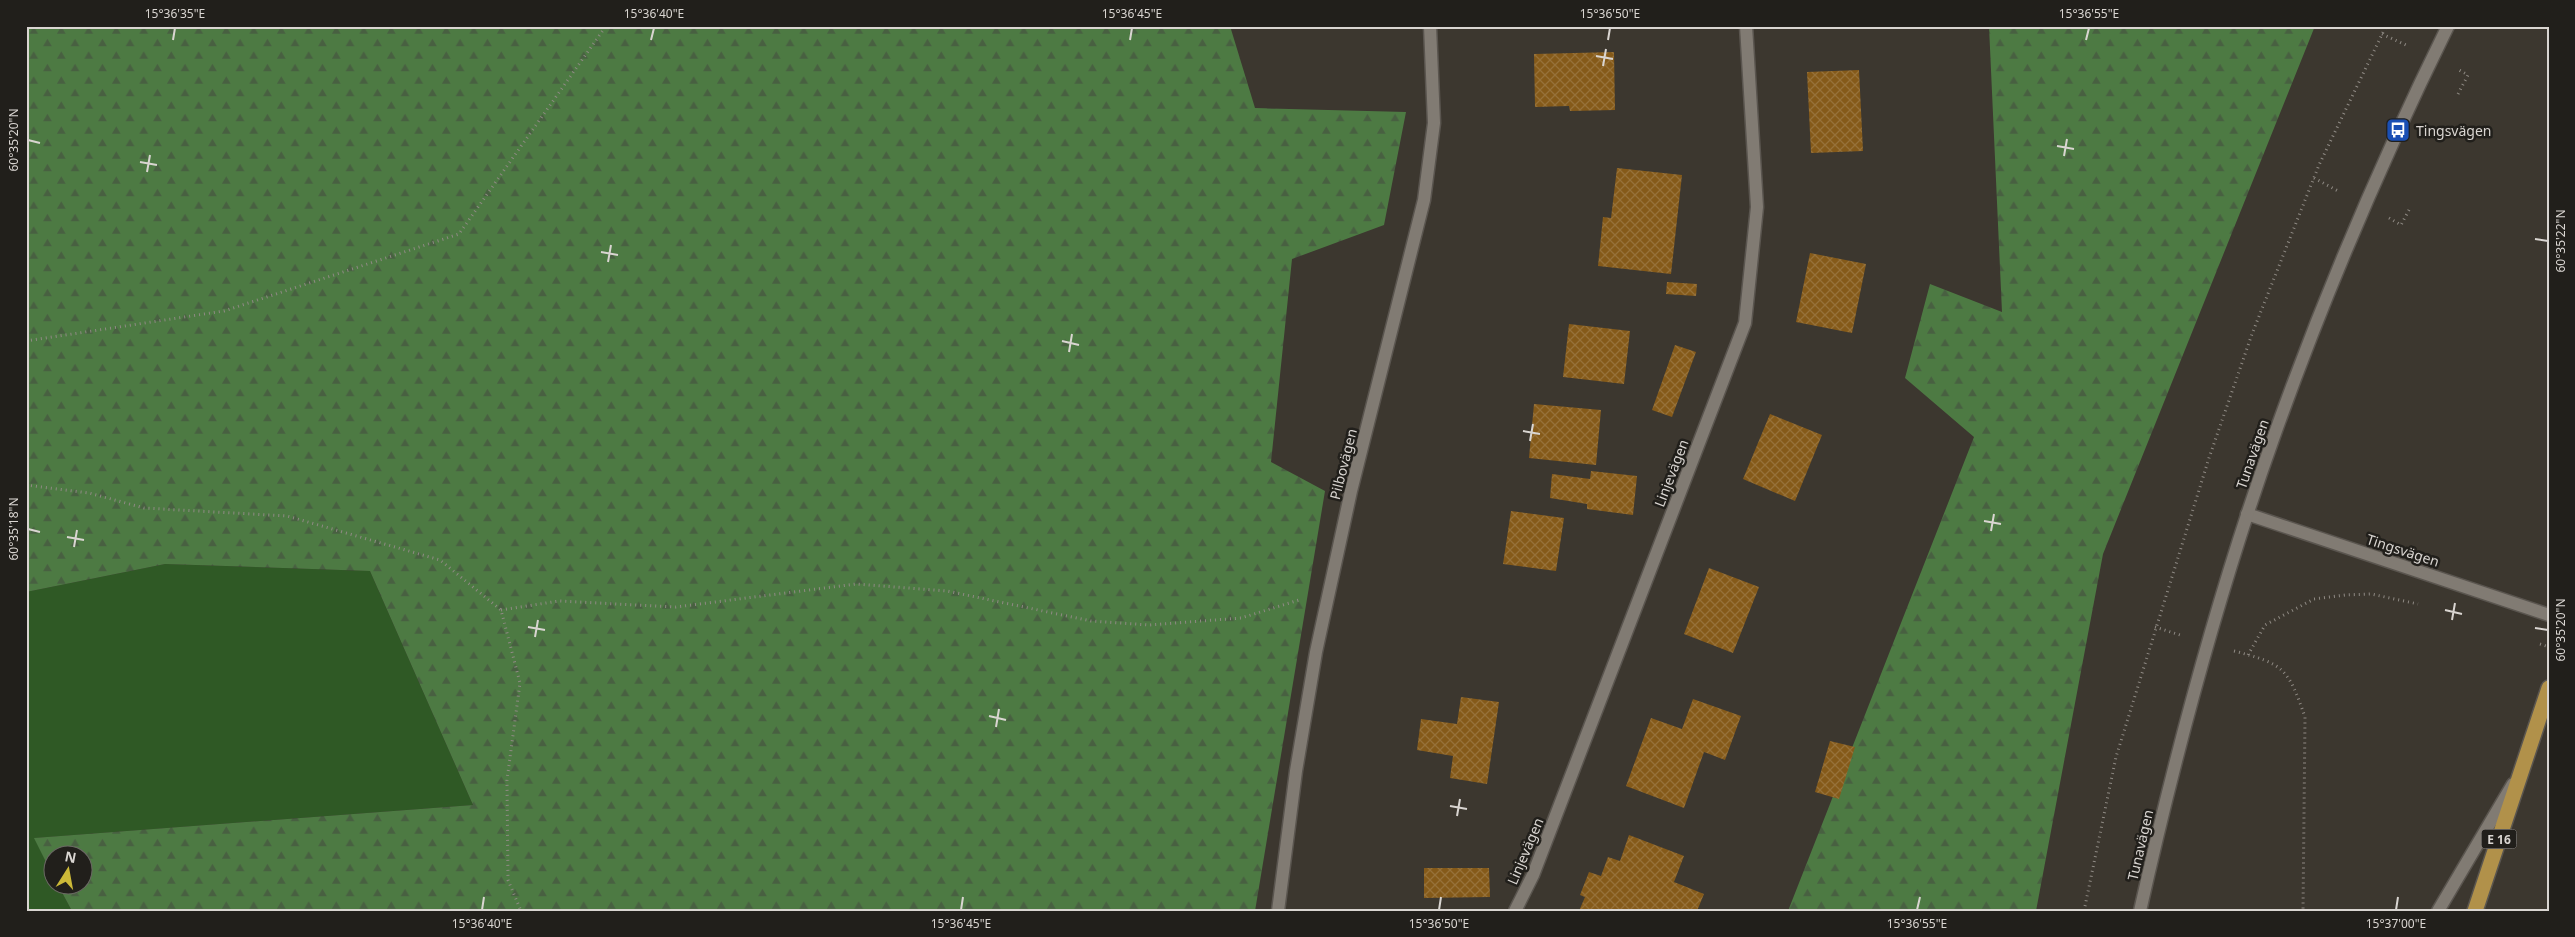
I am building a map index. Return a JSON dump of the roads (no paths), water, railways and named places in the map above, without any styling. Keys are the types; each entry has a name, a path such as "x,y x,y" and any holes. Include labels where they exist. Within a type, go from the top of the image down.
{"highway":[{"name":"E 16","path":"2475,911 2549,688"}],"street":[{"name":"Pilbovägen","path":"1278,911 1296,771 1330,590 1351,491 1425,192 1434,123 1430,26"},
{"name":"Linjevägen","path":"1515,911 1533,875 1745,323 1757,207 1746,26"},
{"name":"Tunavägen","path":"2140,911 2167,793 2207,644 2272,439 2319,315 2364,205 2448,26"},
{"name":"Tingsvägen","path":"2248,514 2549,615"},
{"path":"2438,911 2523,767"}],"place":[{"name":"Tingsvägen","path":"2398,130"}]}
